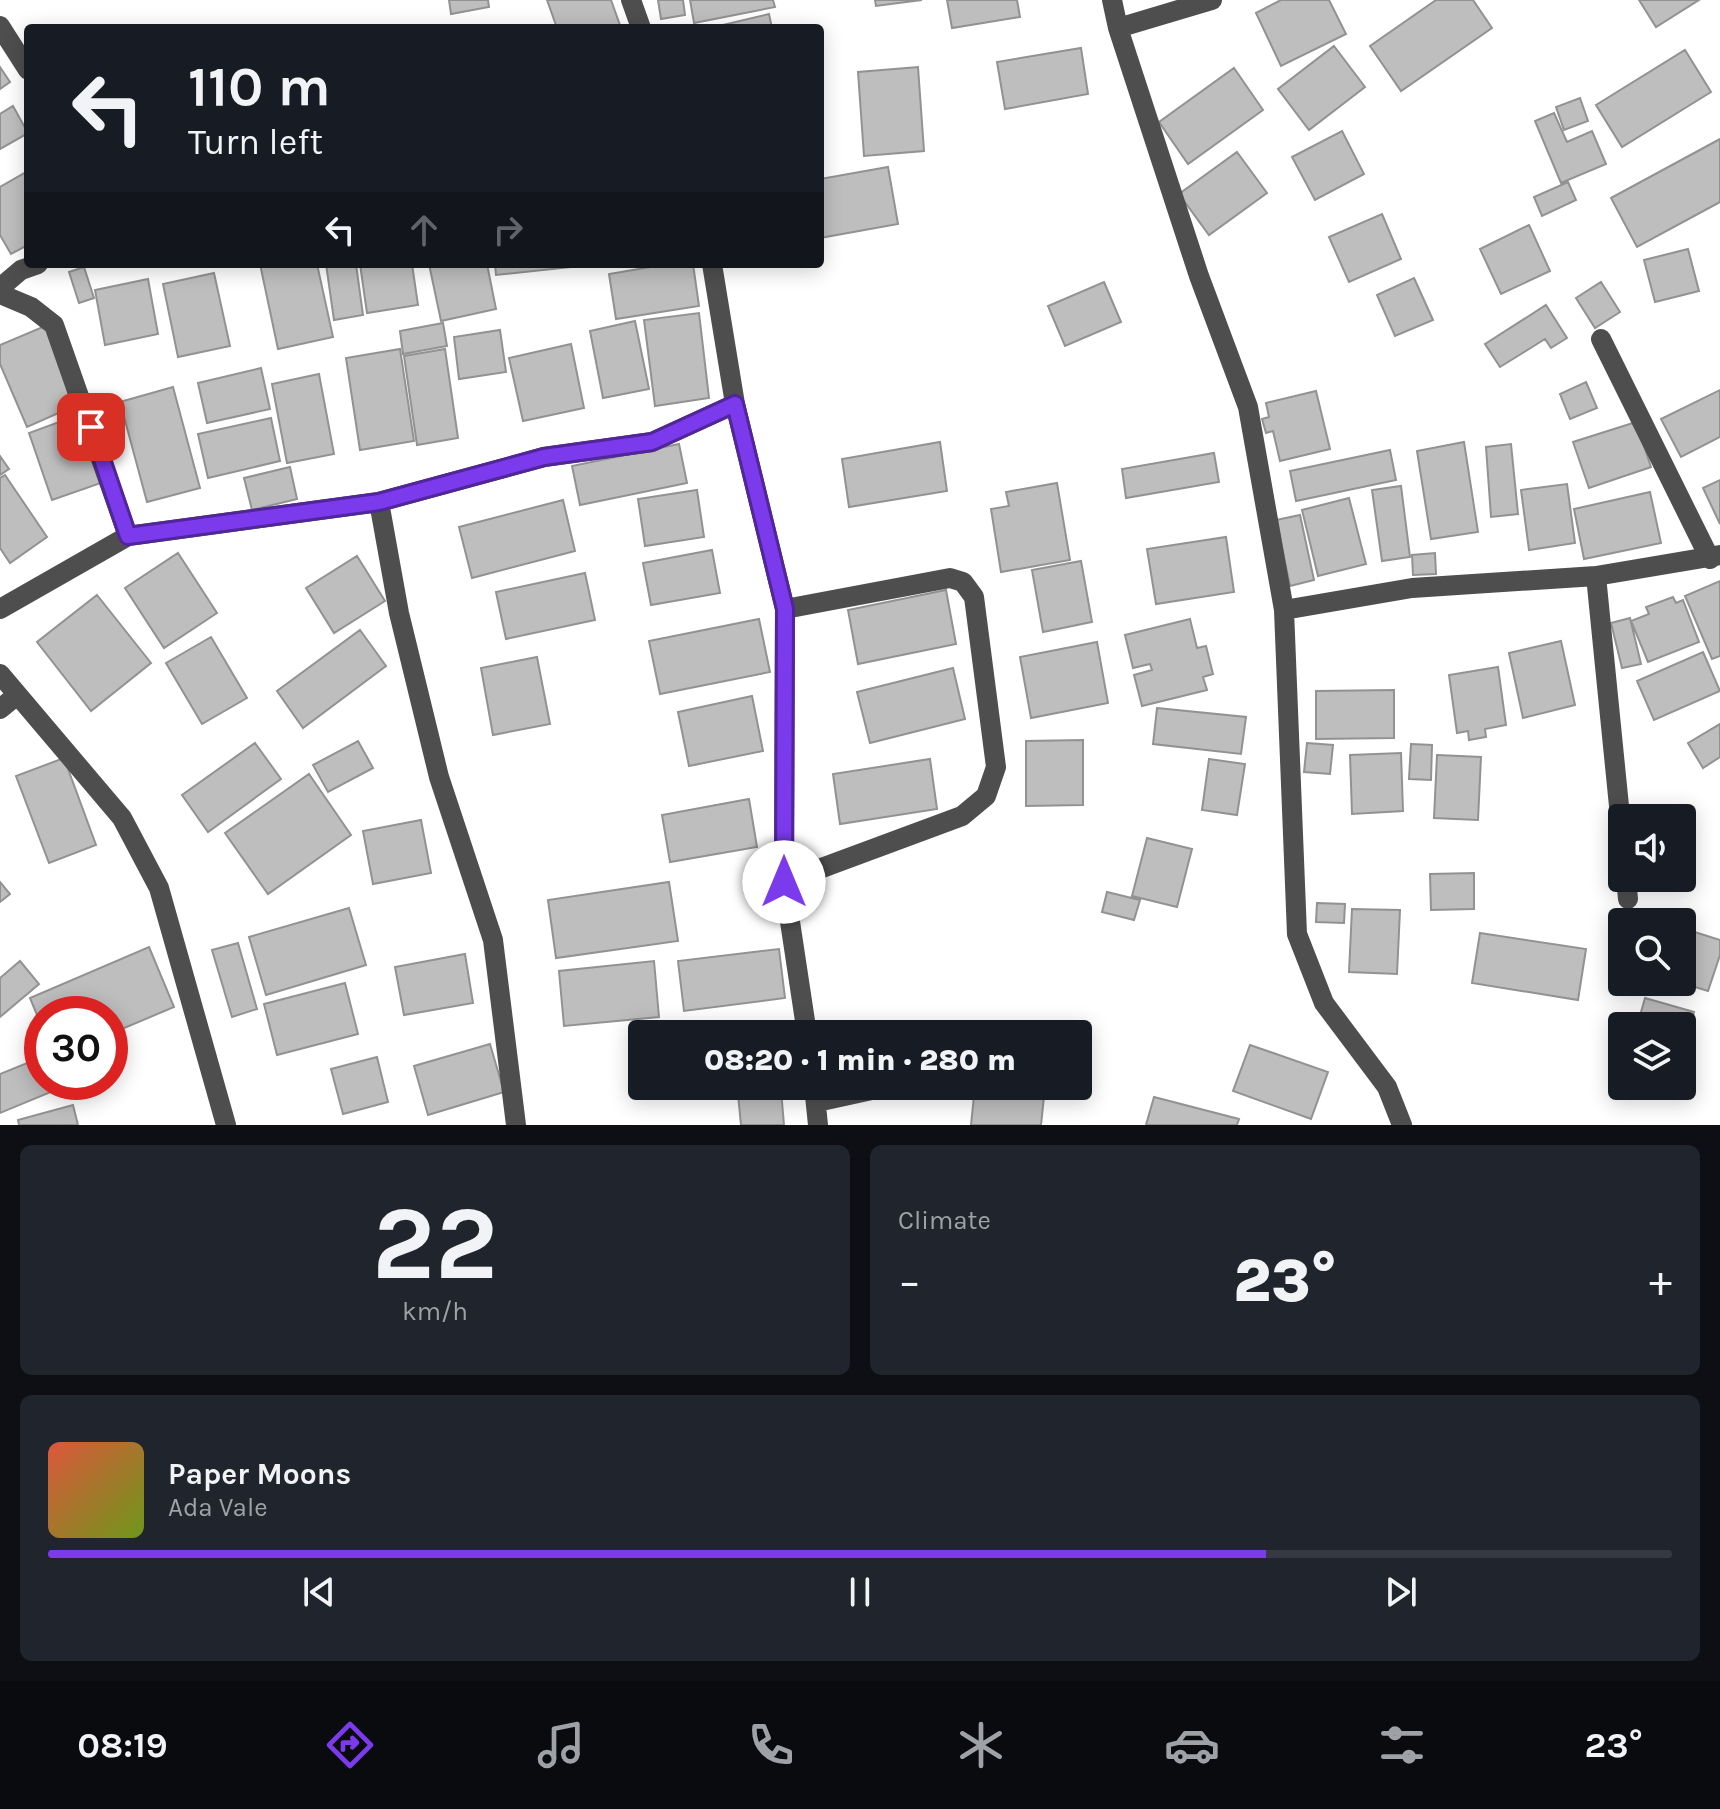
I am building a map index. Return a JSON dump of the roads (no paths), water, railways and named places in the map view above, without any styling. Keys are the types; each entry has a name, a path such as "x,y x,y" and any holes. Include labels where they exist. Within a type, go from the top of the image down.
{"street":[{"path":"631,0 640,24"},
{"path":"1112,0 1118,28 1199,276 1248,407 1284,610 1297,934 1324,1003 1387,1087 1402,1125"},
{"path":"1118,28 1212,0"},
{"path":"0,26 24,64"},
{"path":"27,268 0,291 31,307 54,325 128,536"},
{"path":"713,268 735,404 785,609 784,882 805,1020"},
{"path":"1284,610 1412,588 1596,576 1715,557 1601,339"},
{"path":"0,609 128,536 379,502 544,457 652,442 735,404"},
{"path":"379,502 399,613 439,777 493,940 516,1125"},
{"path":"1596,576 1619,804"},
{"path":"784,882 962,816 986,796 996,767 974,597 963,582 950,578 785,609"},
{"path":"0,674 122,818 159,888 226,1125"},
{"path":"0,709 16,696"},
{"path":"816,1100 818,1125"}]}
